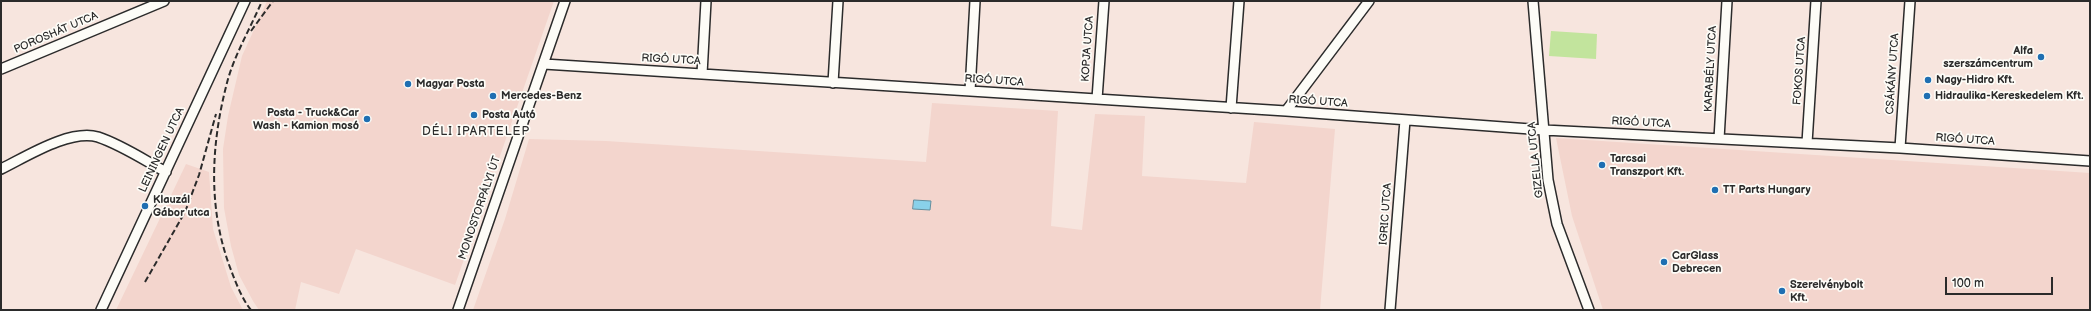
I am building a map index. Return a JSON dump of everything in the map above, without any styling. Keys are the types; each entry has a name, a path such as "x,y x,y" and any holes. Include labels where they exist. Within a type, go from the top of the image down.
{"street":[{"name":"POROSHÁT UTCA","path":"1,69 164,1"},
{"name":"LEININGEN UTCA","path":"101,310 245,1"},
{"name":"MONOSTORPÁLYI ÚT","path":"458,310 523,118 544,64 565,1"},
{"path":"702,74 706,1"},
{"path":"833,83 838,1"},
{"path":"970,91 976,1"},
{"name":"KOPJA UTCA","path":"1097,99 1104,1"},
{"path":"1231,108 1239,1"},
{"path":"1286,111 1369,1"},
{"name":"GIZELLA UTCA","path":"1533,1 1548,180 1557,224 1589,310"},
{"name":"KARABÉLY UTCA","path":"1719,139 1727,1"},
{"name":"FOKOS UTCA","path":"1808,143 1816,1"},
{"name":"CSÁKÁNY UTCA","path":"1900,148 1910,1"},
{"name":"RIGÓ UTCA","path":"544,64 1286,111 1544,130 1900,148 2090,161"},
{"name":"IGRIC UTCA","path":"1390,310 1405,120"},
{"path":"1,169 44,147 67,139 83,136 97,137 116,145 166,172"}],"shaded area":[{"path":"267,1 554,1 455,285 356,249 339,294 301,282 295,310 259,310 253,301 239,275 231,246 224,208 223,149 228,116 242,56"},
{"path":"932,103 1058,111 1051,226 1082,230 1095,114 1145,116 1142,176 1246,183 1254,122 1335,129 1320,310 473,310 505,219 529,139 606,141 926,162"},
{"path":"1556,138 2090,173 2090,310 1603,310 1572,216"},
{"path":"186,164 209,172 213,229 231,287 243,310 116,310"}],"green space":[{"path":"1551,31 1597,34 1596,59 1549,56"}],"water":[{"path":"914,200 931,201 930,210 913,209"}],"railway":[{"path":"251,310 237,285 223,247 218,223 214,175 218,127 228,79 239,49 262,1"},
{"path":"251,31 273,1"},
{"path":"145,282 185,212 199,175 216,114"}],"place":[{"name":"Alfa szerszámcentrum","path":"2041,57"},
{"name":"Nagy-Hidro Kft.","path":"1928,80"},
{"name":"Magyar Posta","path":"408,84"},
{"name":"Mercedes-Benz","path":"493,96"},
{"name":"Hidraulika-Kereskedelem Kft.","path":"1927,96"},
{"name":"Posta Autó","path":"474,115"},
{"name":"Posta - Truck&Car Wash - Kamion mosó","path":"367,119"},
{"name":"Tarcsai Transzport Kft.","path":"1602,165"},
{"name":"TT Parts Hungary","path":"1715,190"},
{"name":"Klauzál Gábor utca","path":"145,206"},
{"name":"CarGlass Debrecen","path":"1664,262"},
{"name":"Szerelvénybolt Kft.","path":"1782,291"}],"district":[{"name":"DÉLI IPARTELEP","path":"476,132"}]}
